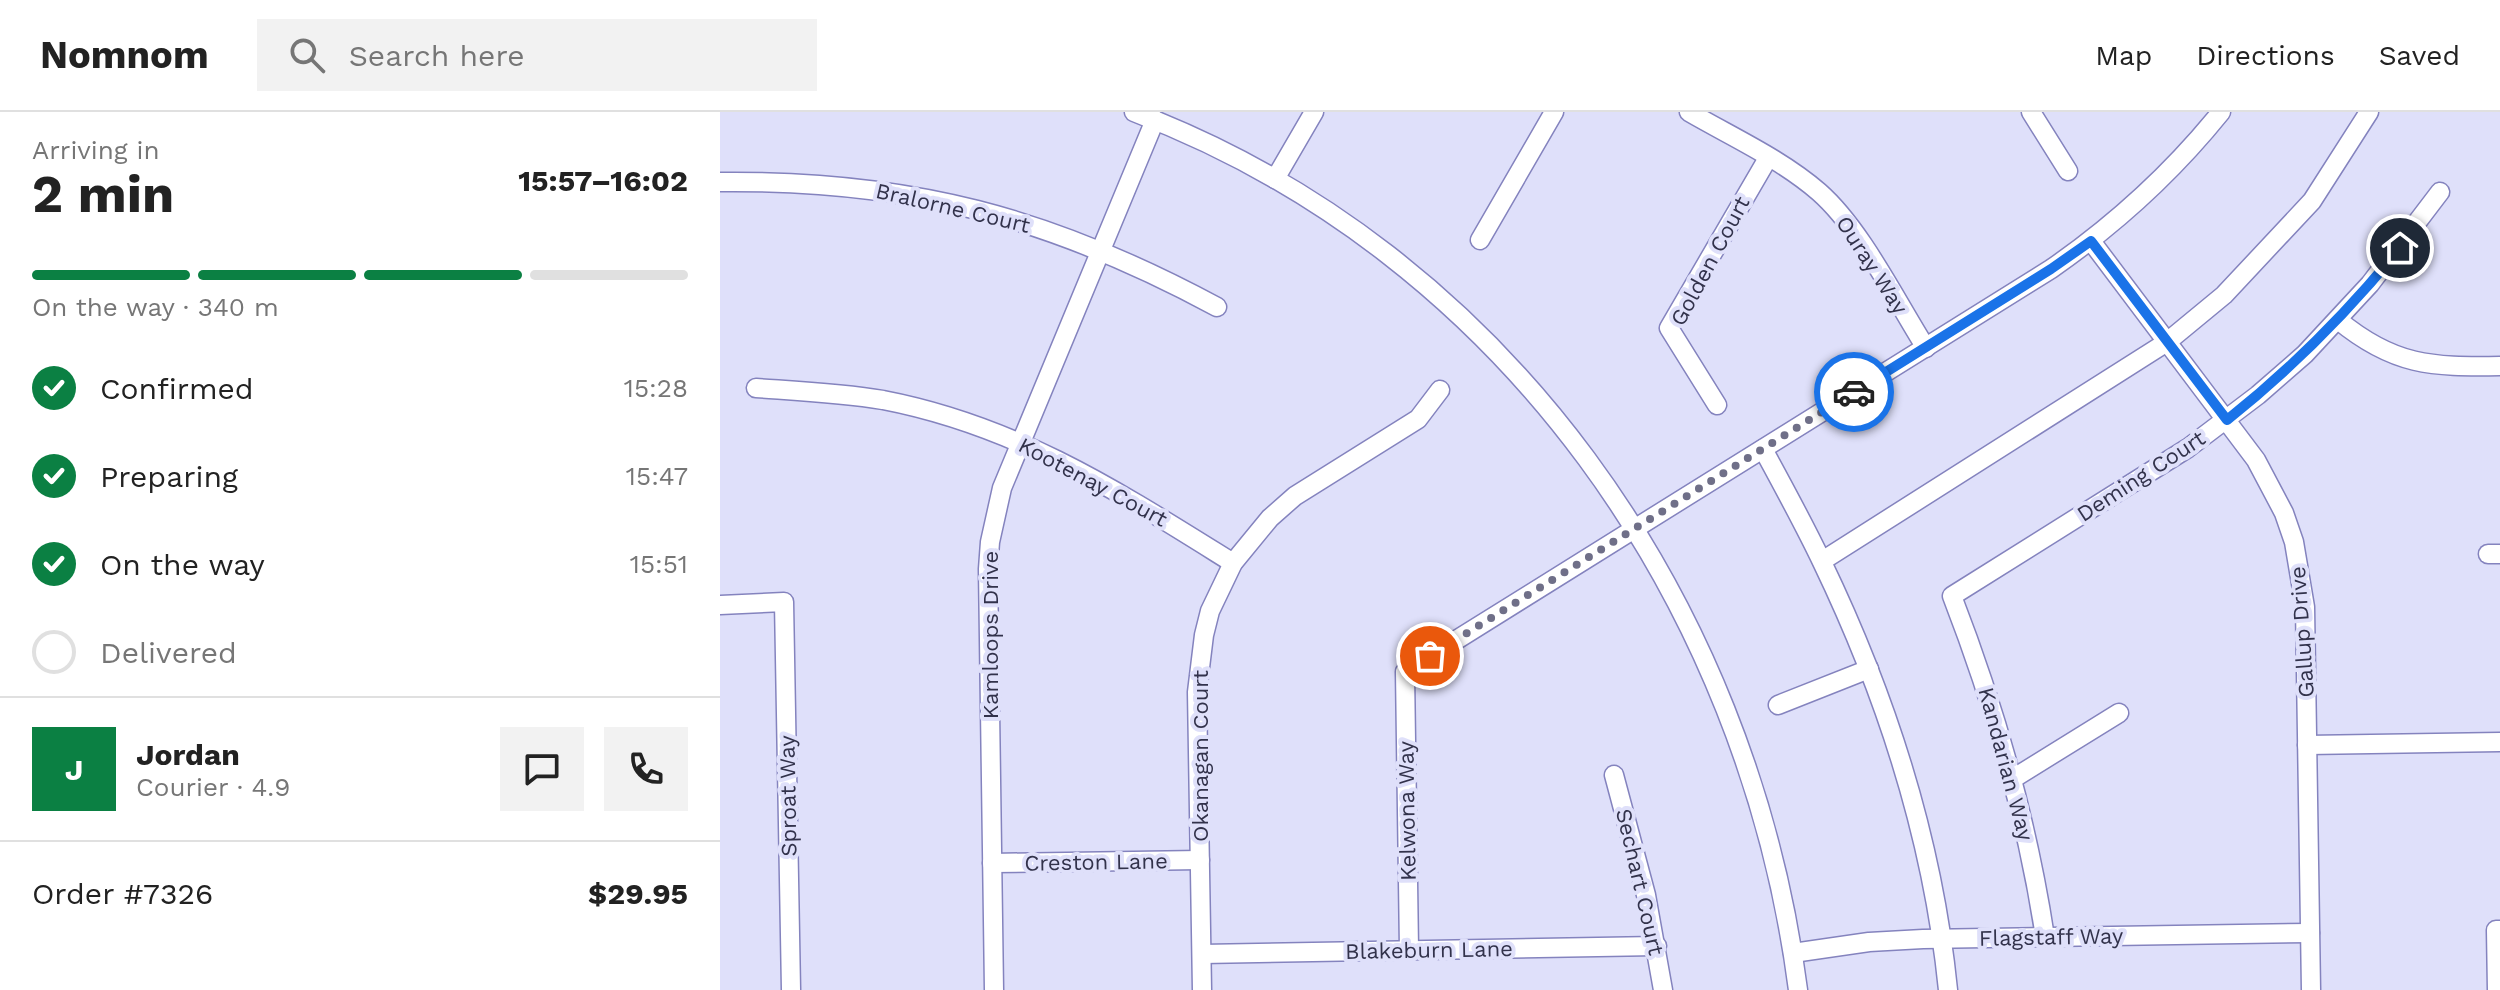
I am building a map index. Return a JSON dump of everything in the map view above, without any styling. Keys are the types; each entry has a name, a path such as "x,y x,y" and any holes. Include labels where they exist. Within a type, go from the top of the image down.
{"street":[{"path":"1134,112 1275,179 1377,247 1451,307 1562,425 1636,528 1693,633 1739,742 1774,856 1798,990"},
{"path":"1275,179 1314,112"},
{"path":"1480,240 1554,112"},
{"name":"Ouray Way","path":"1689,112 1800,177 1840,214 1926,348"},
{"path":"2031,112 2068,171"},
{"path":"1636,528 1926,348 2091,241 2162,180 2221,112"},
{"path":"1822,561 2167,342 2224,295 2312,201 2369,112"},
{"name":"Kamloops Drive","path":"994,990 990,542 1002,488 1155,120"},
{"name":"Golden Court","path":"1717,405 1669,328 1768,158"},
{"name":"Bralorne Court","path":"720,182 829,184 922,196 1028,223 1101,250 1217,307"},
{"name":"Deming Court","path":"1952,596 2188,448 2227,420 2305,354 2338,320 2380,272 2440,192"},
{"name":"Gallup Drive","path":"2091,241 2227,420 2271,486 2294,542 2305,607 2311,990"},
{"path":"2338,320 2378,348 2408,360 2443,367 2500,366"},
{"name":"Kootenay Court","path":"756,388 836,393 883,400 976,425 1021,442 1109,486 1233,563"},
{"name":"Okanagan Court","path":"1202,990 1198,668 1210,611 1233,563 1250,539 1278,511 1295,496 1418,419 1440,390"},
{"path":"1763,449 1822,561 1869,669 1901,756 1928,857 1943,938 1948,990"},
{"name":"Kelwona Way","path":"1409,950 1405,672 1636,528"},
{"name":"Kandarian Way","path":"1952,596 1978,663 2014,778 2045,937"},
{"name":"Sproat Way","path":"720,605 784,602 791,990"},
{"path":"1778,705 1869,669"},
{"path":"2014,778 2119,713"},
{"path":"2307,745 2500,742"},
{"name":"Sechart Court","path":"1614,775 1657,946 1663,990"},
{"name":"Creston Lane","path":"992,863 1200,860"},
{"path":"2497,990 2496,930 2500,930"},
{"name":"Flagstaff Way","path":"1793,953 1869,942 1943,938 2310,933"},
{"name":"Blakeburn Lane","path":"1202,954 1657,946"}],"way so far":[{"path":"1430,656 1605,550 1854,392"}],"route":[{"path":"1854,392 2091,241 2227,420 2305,354 2400,248"}]}
